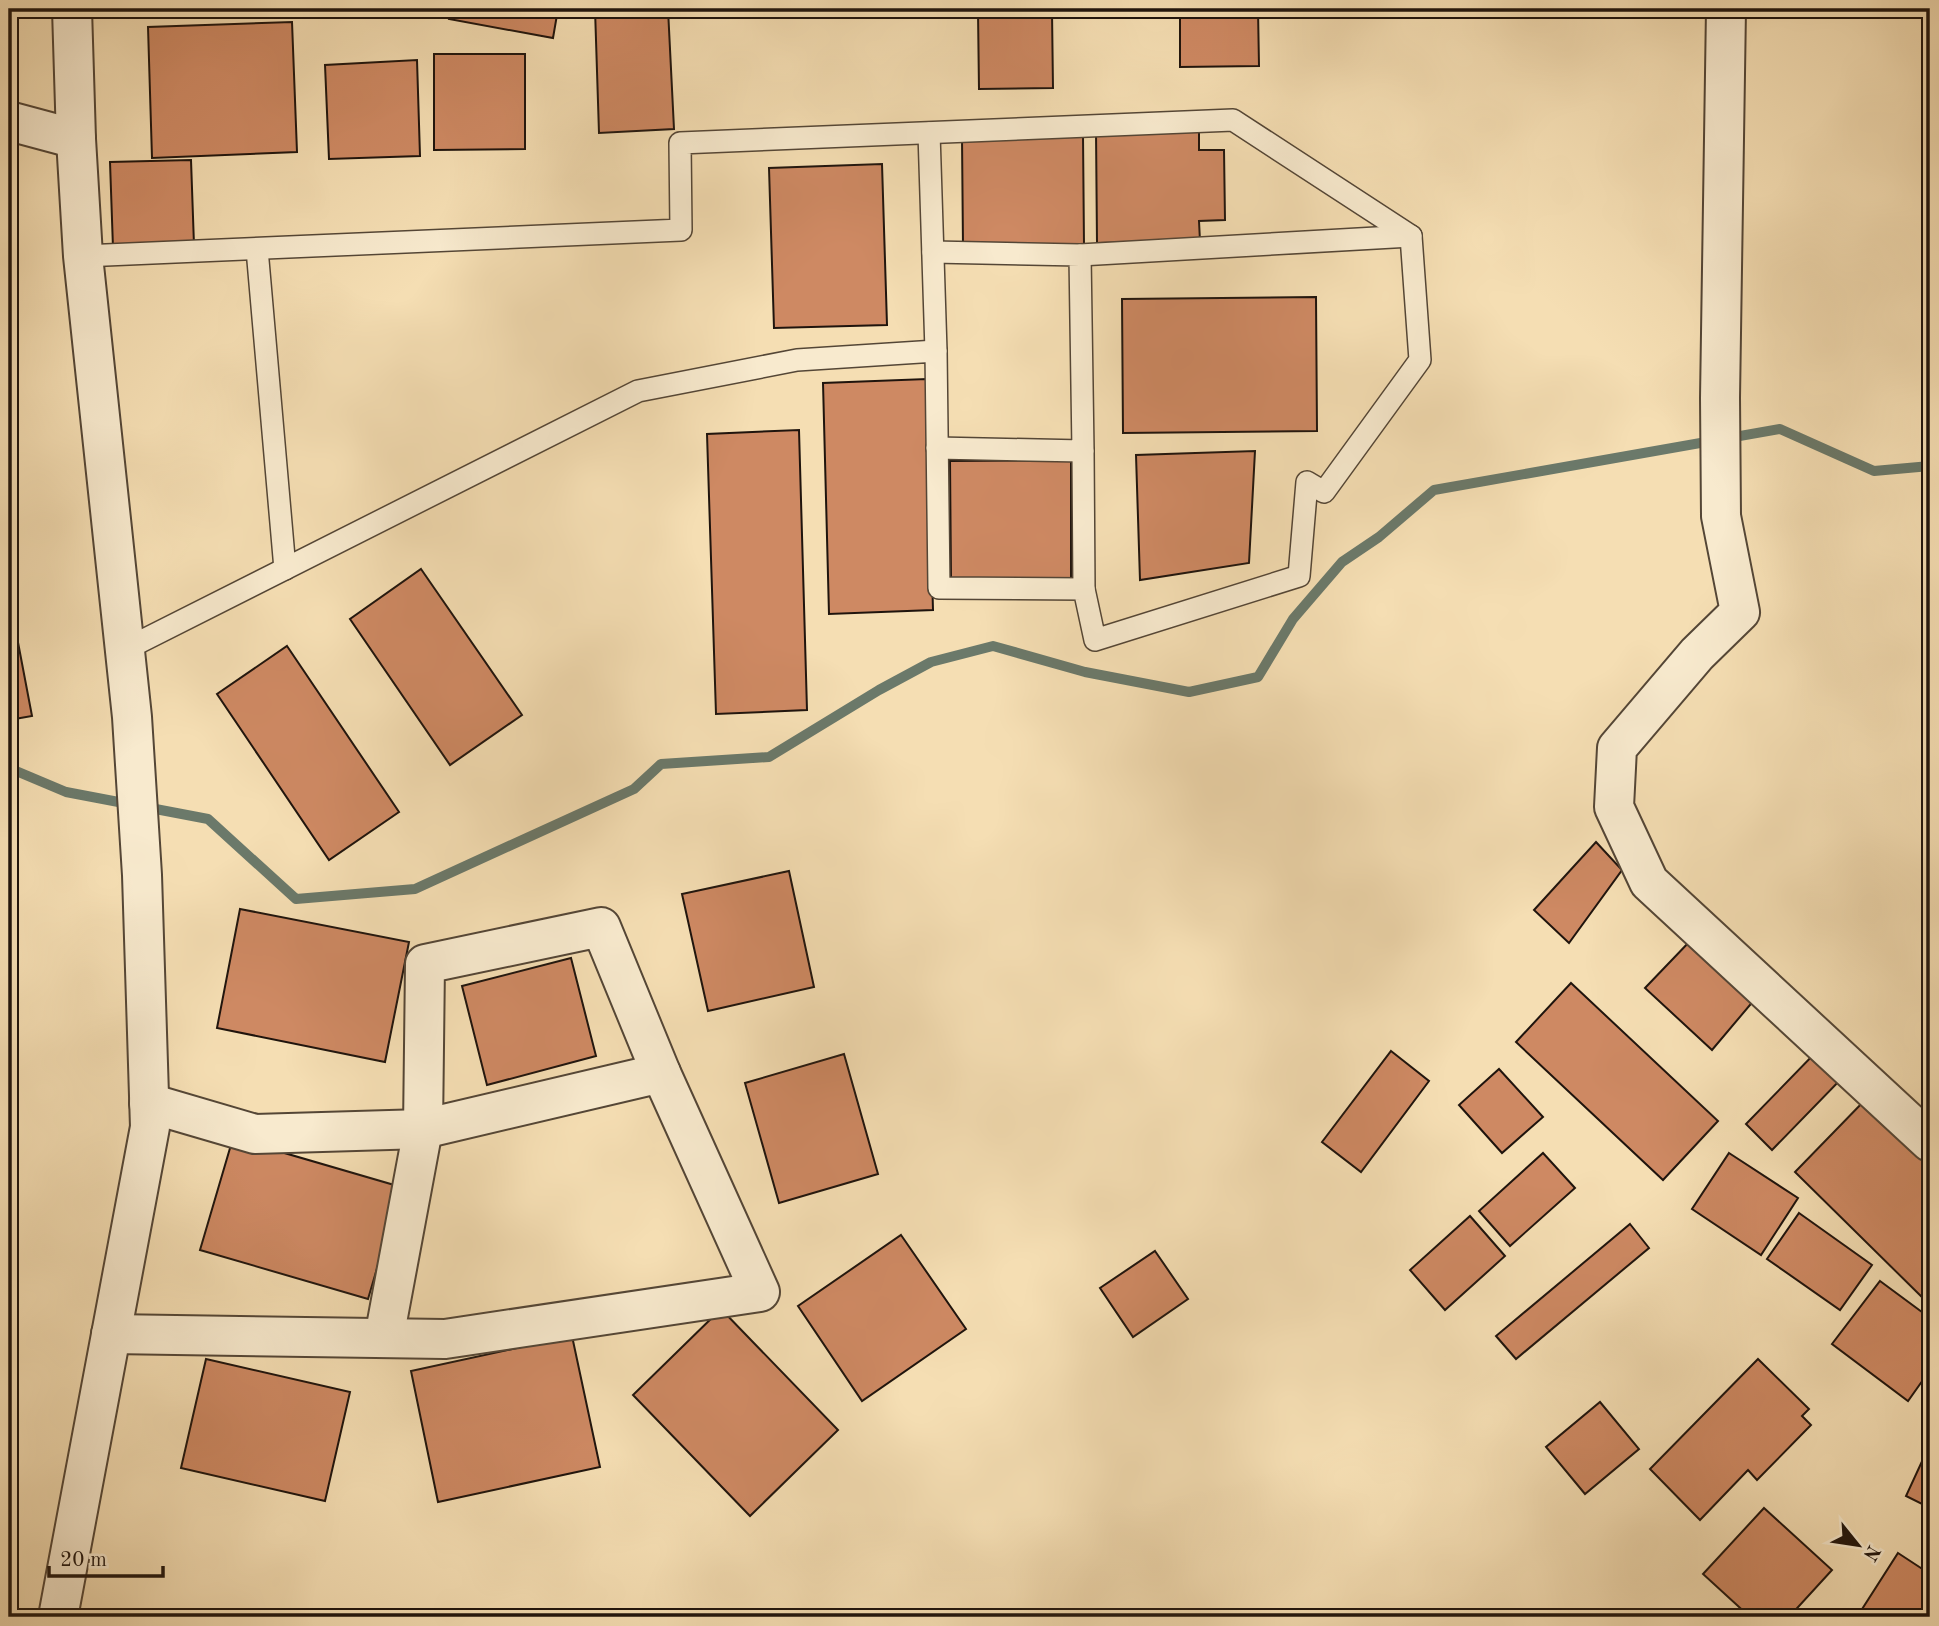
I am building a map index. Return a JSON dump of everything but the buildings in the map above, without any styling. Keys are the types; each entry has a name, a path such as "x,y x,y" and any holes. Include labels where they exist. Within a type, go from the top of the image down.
{"street":[{"path":"58,1617 150,1128 142,875 132,718 83,256 72,9"},
{"path":"1726,9 1720,398 1721,516 1740,611 1697,654 1617,748 1614,807 1649,882 1930,1142"},
{"path":"9,121 76,139"},
{"path":"111,1334 444,1339 760,1292 661,1073 601,927 425,964 423,1129 384,1338"},
{"path":"149,1102 255,1134 423,1129 661,1073"}],"lane":[{"path":"83,256 681,230 680,143 1233,120 1411,236"},
{"path":"929,133 936,351 939,588 1084,589"},
{"path":"933,252 1080,255 1411,236"},
{"path":"1080,255 1084,589 1095,640 1299,576 1307,482 1324,492 1420,360 1411,236"},
{"path":"257,249 285,569"},
{"path":"124,650 638,391 796,360 936,351"},
{"path":"937,448 1083,452"}],"waterway":[{"path":"145,807 208,819 296,899 415,889 634,789 661,764 769,757 879,690 931,662 993,646 1085,672 1189,692 1258,677 1293,619 1342,562 1379,537 1434,490 1780,429 1874,471 1930,466"},
{"path":"9,768 66,792 129,804"}]}
